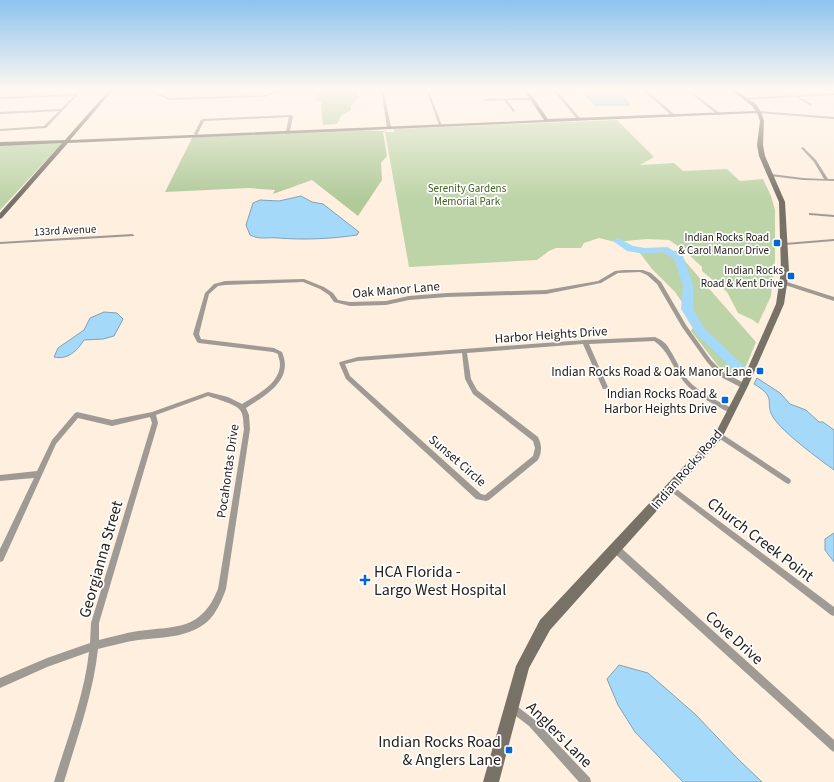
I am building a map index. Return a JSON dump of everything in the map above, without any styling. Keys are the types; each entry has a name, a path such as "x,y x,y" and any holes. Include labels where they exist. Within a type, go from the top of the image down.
{"street":[{"path":"0,130 45,127 47,125"},
{"path":"0,217 80,125"},
{"path":"196,134 200,125"},
{"path":"288,131 289,125"},
{"path":"0,144 196,134 428,125"},
{"name":"Indian Rocks Road","path":"491,782 523,666 545,625 719,435 732,412 780,304 784,283 785,244 782,202 772,175 762,156 760,145 762,125"},
{"path":"803,148 815,161 827,180"},
{"path":"772,175 834,180"},
{"path":"810,214 834,216"},
{"name":"133rd Avenue","path":"0,243 132,235"},
{"path":"785,244 834,240"},
{"name":"Oak Manor Lane","path":"242,407 269,390 277,382 283,366 282,358 280,353 274,350 199,341 196,334 207,293 216,285 225,283 294,280 311,282 331,294 336,301 350,304 386,303 409,298 447,295 546,292 599,282 624,271 641,272 649,274 659,284 684,326 709,361 721,374 744,386"},
{"path":"784,283 834,299"},
{"name":"Harbor Heights Drive","path":"342,362 358,359 464,351 649,339 659,341 683,378 695,388 732,412"},
{"path":"585,342 605,387"},
{"name":"Sunset Circle","path":"342,362 348,377 480,497 486,498 536,458 539,445 536,439 475,392 468,379 464,351"},
{"name":"Pocahontas Drive","path":"38,474 54,442 77,415 112,423 152,414 208,394 226,399 242,407 246,415 247,429 222,589 216,604 208,616 193,626 130,637 96,646"},
{"name":"Georgianna Street","path":"59,782 92,672 96,646 95,623 155,423 152,414"},
{"path":"719,435 788,481"},
{"path":"0,478 38,474"},
{"path":"0,558 38,474"},
{"name":"Church Creek Point","path":"671,488 834,612"},
{"name":"Cove Drive","path":"616,548 834,747"},
{"path":"0,683 60,657 96,646"},
{"name":"Anglers Lane","path":"511,707 532,723 586,782"}],"green space":[{"name":"Serenity Gardens Memorial Park","path":"481,125 622,125 654,157 640,165 674,163 683,171 727,169 740,181 763,179 771,196 775,210 775,260 771,296 758,324 738,313 727,292 702,271 702,267 684,250 669,240 647,239 615,242 599,238 584,243 581,248 556,248 549,251 537,260 409,267 385,132 394,132 394,129"},
{"path":"352,130 387,131 383,132 387,156 381,163 382,180 358,216 312,180 273,194 275,190 249,188 165,192 193,136"},
{"path":"63,142 0,210 0,145"},
{"path":"676,251 756,342 747,364 738,378 722,371 691,331 695,324 675,292 652,269 640,253"}],"water":[{"path":"301,196 312,202 323,204 359,232 357,235 317,239 260,238 250,235 246,225 253,203 260,200 279,201"},
{"path":"104,312 117,313 123,319 114,336 103,339 84,340 72,354 59,358 54,357 58,348 84,330 90,318"},
{"path":"757,378 780,393 790,404 806,410 819,422 823,422 834,430 834,470 801,445 778,423 771,412 766,393 754,384"},
{"path":"834,533 834,562 825,550 825,539"},
{"path":"619,665 648,673 695,714 762,782 683,782 635,732 618,705 607,679"}],"waterway":[{"path":"618,241 630,249 645,251 664,249 679,258 688,285 687,309 701,332 741,370"}],"place":[{"name":"Indian Rocks Road & Carol Manor Drive","path":"777,243"},
{"name":"Indian Rocks Road & Kent Drive","path":"791,276"},
{"name":"Indian Rocks Road & Oak Manor Lane","path":"760,371"},
{"name":"Indian Rocks Road & Harbor Heights Drive","path":"725,400"},
{"name":"HCA Florida - Largo West Hospital","path":"365,580"},
{"name":"Indian Rocks Road & Anglers Lane","path":"509,750"}]}
